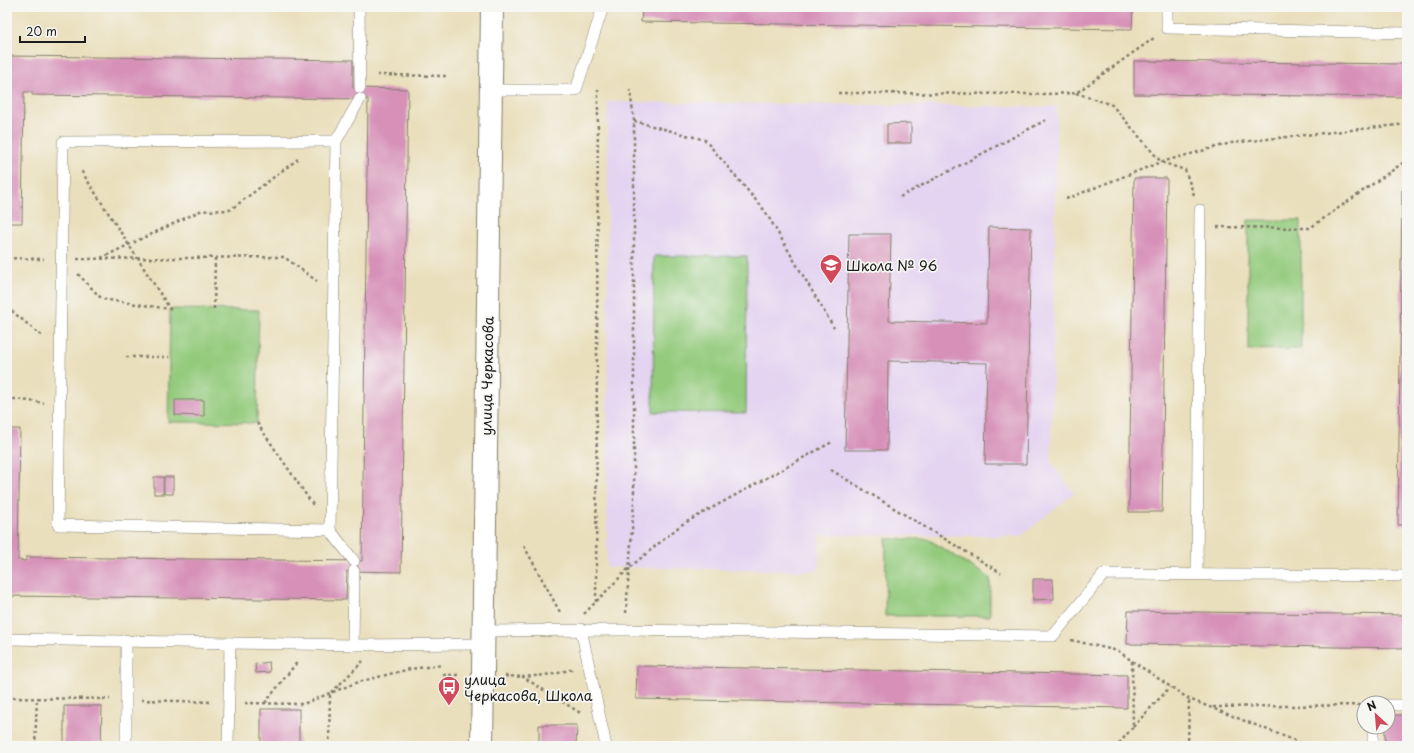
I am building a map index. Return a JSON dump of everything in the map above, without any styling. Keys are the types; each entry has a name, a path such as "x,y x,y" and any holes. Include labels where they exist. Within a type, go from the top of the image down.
{"street":[{"name":"улица Черкасова","path":"482,746 492,7"}],"lane":[{"path":"353,645 354,566 330,530 336,141 360,94 359,7"},
{"path":"490,90 576,90 603,7"},
{"path":"1167,7 1167,28 1407,33"},
{"path":"330,530 58,524 63,142 336,141"},
{"path":"1197,573 1200,210"},
{"path":"7,639 378,645 483,638 570,629 1053,636 1104,574 1197,573 1407,576"},
{"path":"582,629 606,746"},
{"path":"126,640 126,746"},
{"path":"228,746 230,643"},
{"path":"1396,705 1407,705"},
{"path":"1373,735 1373,746"}],"path":[{"path":"1076,93 1167,28"},
{"path":"360,75 448,76"},
{"path":"596,602 598,90"},
{"path":"626,630 634,502 634,121 630,90"},
{"path":"838,94 1076,93 1112,105 1161,162 1185,170 1200,210"},
{"path":"900,197 1046,120"},
{"path":"634,121 705,140 765,210 834,328"},
{"path":"1066,198 1161,162 1230,143 1407,124"},
{"path":"98,259 200,211 230,210 322,141"},
{"path":"62,259 102,299 170,309 63,142"},
{"path":"1200,227 1310,228 1407,160"},
{"path":"7,258 98,259 284,257 334,293"},
{"path":"214,310 215,258"},
{"path":"7,307 60,352"},
{"path":"126,357 169,357"},
{"path":"7,398 60,405"},
{"path":"257,423 330,530"},
{"path":"524,546 570,629 629,568 681,525 832,442"},
{"path":"831,470 1001,573"},
{"path":"1053,636 1118,651 1189,699 1309,746"},
{"path":"265,703 312,644"},
{"path":"329,746 330,694 378,645"},
{"path":"1132,661 1133,728"},
{"path":"505,676 523,677 555,674 589,664"},
{"path":"443,675 467,676"},
{"path":"523,677 602,726"},
{"path":"1117,746 1170,687"},
{"path":"35,746 37,698"},
{"path":"1188,746 1189,699"},
{"path":"1210,707 1356,705"}],"shaded area":[{"name":"Школа № 96","path":"608,102 1057,107 1051,463 1074,493 1021,536 820,535 818,571 607,567"}],"green space":[{"path":"1248,220 1301,220 1301,349 1248,350"},
{"path":"654,256 747,256 746,413 653,412"},
{"path":"170,309 259,310 257,423 168,422"},
{"path":"886,539 928,539 990,578 990,616 885,616"}],"building":[{"path":"642,7 1133,7 1132,29 641,22"},
{"path":"7,56 353,60 353,88 408,89 401,572 347,571 346,600 7,596 7,429 20,429 18,560 26,561 26,557 362,561 368,99 32,95 32,92 24,92 22,223 7,223"},
{"path":"1134,61 1407,64 1407,97 1134,94"},
{"path":"911,123 911,143 887,143 887,124"},
{"path":"1134,178 1167,178 1162,512 1129,512"},
{"path":"1402,190 1407,190 1407,525 1398,525"},
{"path":"989,227 1031,228 1026,464 985,464 987,363 888,361 887,450 845,450 849,234 891,234 889,321 987,323"},
{"path":"175,400 204,400 204,416 175,415"},
{"path":"154,477 163,477 163,494 154,494"},
{"path":"164,477 173,477 173,494 164,494"},
{"path":"1033,579 1053,579 1054,599 1033,600"},
{"path":"1128,611 1407,615 1407,648 1127,644"},
{"path":"269,662 270,672 256,673 255,664"},
{"path":"637,666 1127,675 1127,708 636,699"},
{"path":"64,706 102,706 101,746 64,746"},
{"path":"261,709 299,709 299,746 261,746"},
{"path":"1396,715 1407,715 1407,746 1385,746 1385,735 1396,735"},
{"path":"539,725 577,725 576,746 539,746"}],"place":[{"name":"Школа № 96","path":"831,284"},
{"name":"улица Черкасова, Школа","path":"449,706"}]}
